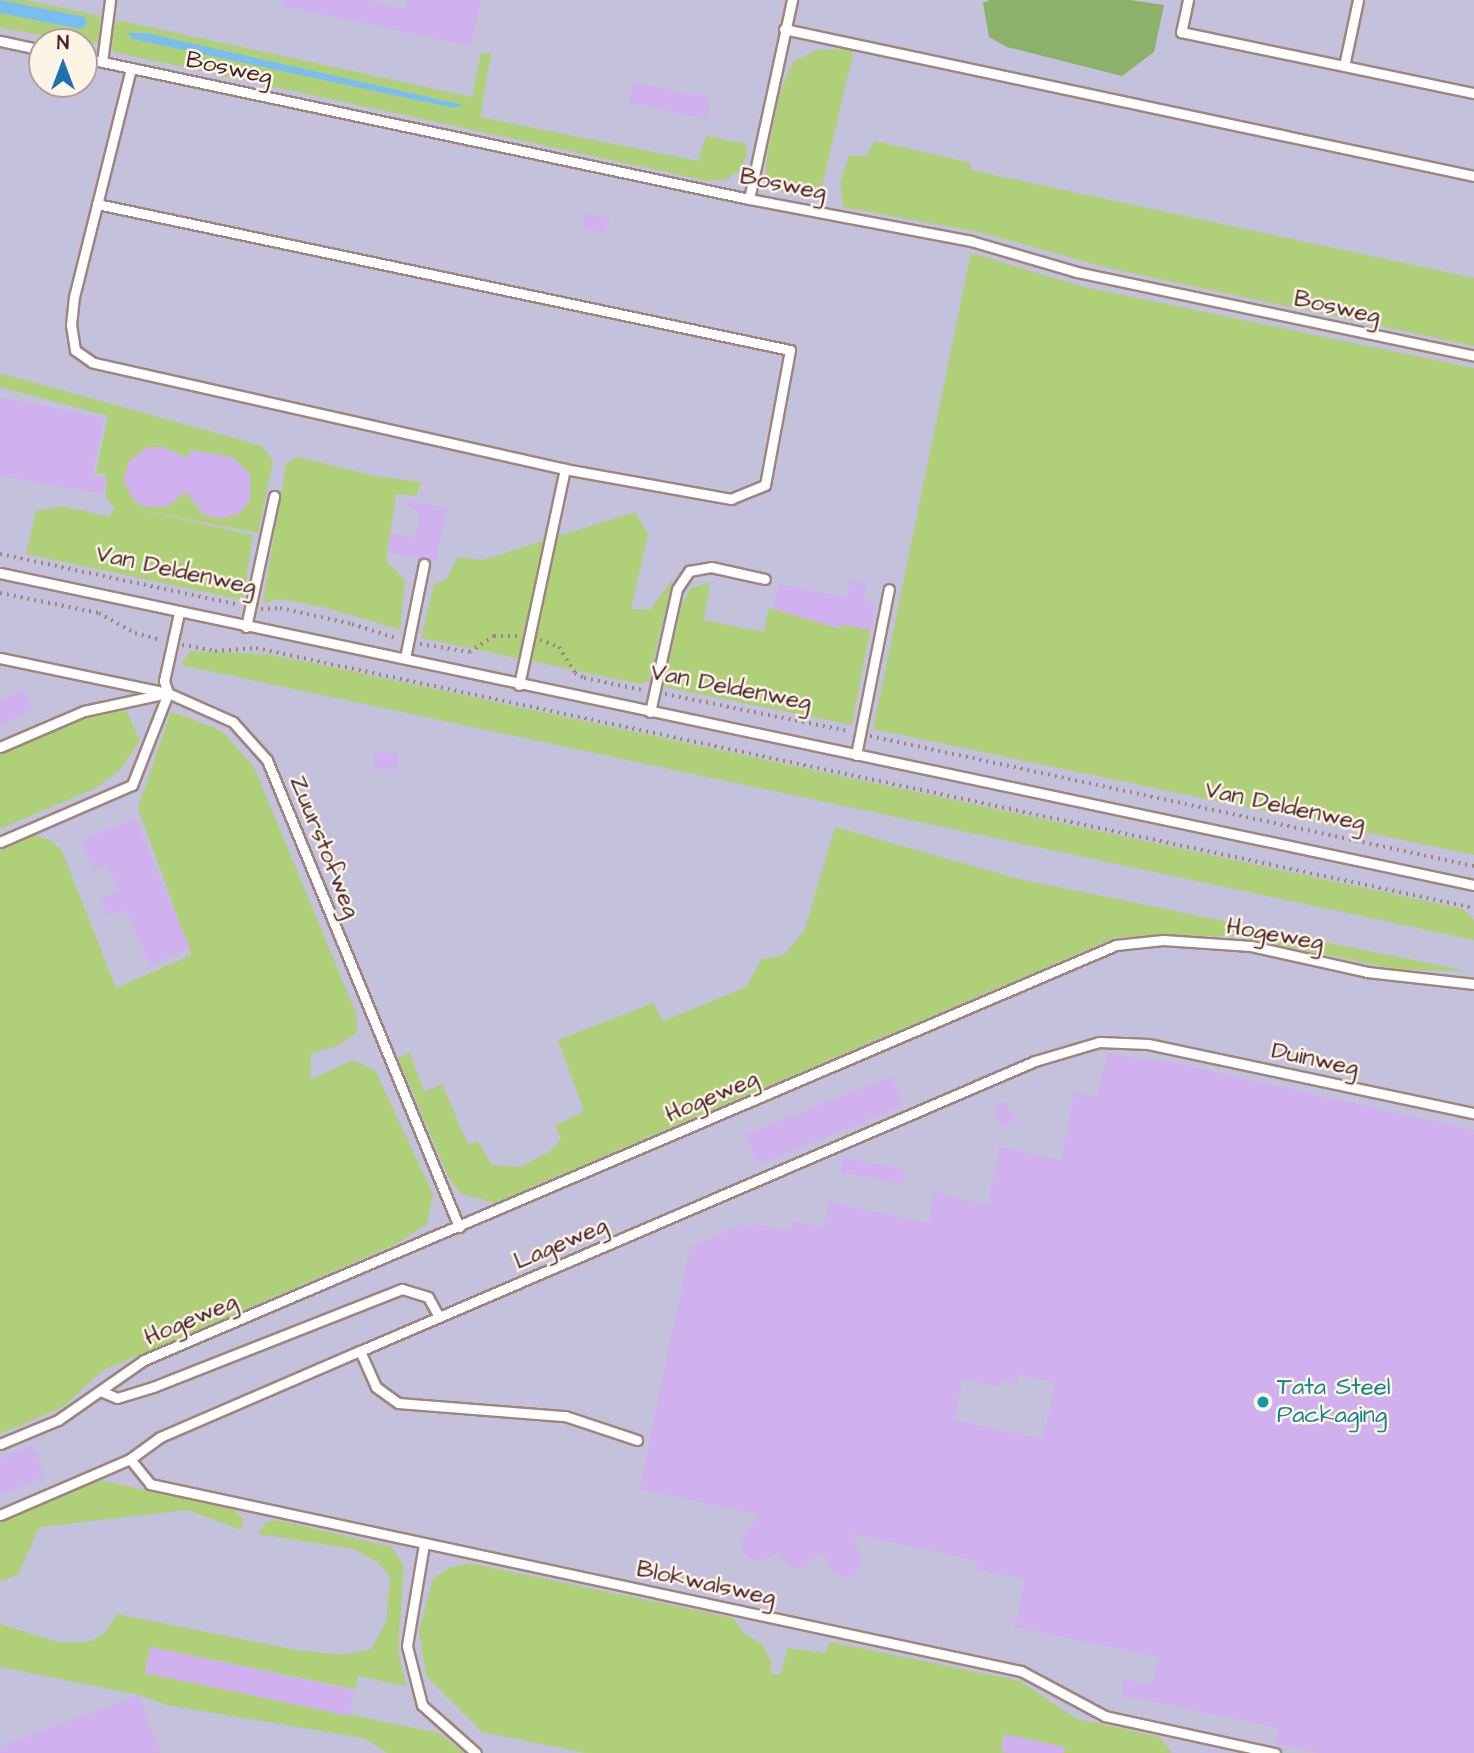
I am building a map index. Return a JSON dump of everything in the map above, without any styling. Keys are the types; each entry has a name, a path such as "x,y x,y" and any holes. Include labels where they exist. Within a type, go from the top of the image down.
{"lane":[{"path":"102,62 110,0"},
{"path":"749,199 792,0"},
{"path":"1188,0 1181,32 1474,93"},
{"path":"1344,66 1358,0"},
{"path":"784,29 1474,176"},
{"path":"0,41 28,47"},
{"name":"Bosweg","path":"98,61 749,199 971,241 1077,272 1474,356"},
{"path":"97,204 790,350 765,485 731,499 565,469 92,362 75,350 71,325 97,204 131,68"},
{"path":"519,685 565,469"},
{"path":"246,627 274,496"},
{"path":"405,658 424,564"},
{"path":"650,712 677,589 689,571 711,567 765,579"},
{"name":"Van Deldenweg","path":"0,573 1474,885"},
{"path":"856,755 890,589"},
{"path":"0,842 132,785 168,693 164,681 179,613"},
{"name":"Zuurstofweg","path":"0,658 168,693 233,722 267,760 459,1227"},
{"path":"0,747 84,711 168,693"},
{"name":"Hogeweg","path":"0,1444 58,1420 103,1392 144,1360 1116,945 1163,940 1251,946 1367,972 1474,984"},
{"name":"Lageweg","path":"0,1515 130,1459 160,1437 1035,1062 1099,1042 1148,1044"},
{"name":"Duinweg","path":"1148,1044 1474,1113"},
{"path":"103,1392 117,1398 153,1387 402,1289 428,1297 439,1317"},
{"path":"360,1351 376,1387 398,1403 565,1416 637,1440"},
{"name":"Blokwalsweg","path":"130,1459 150,1484 1021,1671 1105,1716 1275,1753"},
{"path":"424,1544 407,1646 422,1705 476,1753"}],"path":[{"name":"Van Deldenweg","path":"0,554 250,607 280,608 461,652 501,634 528,637 559,647 575,673 584,678 860,733 1474,866"},
{"path":"0,593 99,613 135,633 174,644 215,651 256,648 1474,908"}],"shaded area":[{"path":"0,0 1474,0 1474,1753 0,1753"}],"green space":[{"path":"0,0 25,0 100,16 98,41 98,28 28,28 28,33 0,28"},
{"path":"990,0 1130,0 1164,5 1154,52 1122,76 1007,47 989,37 983,3"},
{"path":"117,20 472,97 481,53 491,54 480,117 698,161 706,136 747,144 747,153 741,169 728,179 708,181 113,52 111,37"},
{"path":"854,49 821,191 805,197 780,192 766,179 766,161 780,92 793,62 817,50"},
{"path":"875,141 971,163 970,170 1474,278 1474,346 1108,268 983,233 843,207 840,183 849,156 866,156"},
{"path":"971,253 1085,287 1474,368 1474,855 873,729"},
{"path":"0,373 262,446 273,461 258,533 120,506 253,535 243,600 26,554 36,511 63,506 110,517 114,506 106,498 106,475 96,473 108,416 0,387"},
{"path":"298,457 374,476 421,482 416,496 396,494 386,561 405,580 400,630 328,608 279,599 263,603 286,464"},
{"path":"635,512 648,534 631,609 650,610 673,578 649,681 641,684 421,638 434,584 446,580 458,557 482,560"},
{"path":"710,582 704,620 764,632 769,608 870,630 852,725 664,687 681,606 691,588"},
{"path":"190,651 265,654 332,667 1463,909 1474,920 1474,940 181,665"},
{"path":"124,705 140,741 119,771 94,789 0,829 0,752 89,714"},
{"path":"171,711 222,731 254,767 356,1013 358,1031 338,1046 311,1053 310,1080 353,1060 375,1070 433,1194 427,1224 396,1244 102,1371 63,1407 0,1434 0,850 34,835 50,840 62,851 116,988 191,955 138,808"},
{"path":"835,827 1019,879 1471,972 1395,969 1235,936 1117,937 494,1203 460,1193 449,1178 398,1058 410,1053 424,1092 442,1084 468,1145 478,1141 492,1165 520,1167 549,1152 561,1139 555,1126 584,1111 558,1040 653,1003 663,1021 746,987 761,960 785,954 805,929"},
{"path":"100,1480 235,1510 243,1520 241,1530 188,1510 39,1527 18,1575 0,1581 0,1523"},
{"path":"277,1520 392,1547 404,1567 398,1650 406,1686 358,1676 355,1689 151,1647 145,1673 439,1733 464,1753 388,1753 364,1738 166,1705 139,1695 0,1667 0,1624 57,1642 88,1642 103,1635 117,1614 296,1650 343,1655 371,1649 386,1622 390,1577 379,1563 354,1549 258,1534 266,1522"},
{"path":"468,1563 733,1618 746,1635 762,1644 772,1663 770,1673 781,1675 787,1648 824,1653 831,1642 1020,1681 1077,1719 1160,1737 1172,1753 586,1753 482,1732 426,1676 419,1631 433,1579 449,1568"}],"water":[{"path":"0,0 85,17 87,25 75,28 0,13"},
{"path":"128,33 146,33 463,105 454,108 133,39"}],"building":[{"path":"284,0 367,0 405,9 407,0 481,0 470,46 283,6"},
{"path":"633,82 710,98 706,119 629,103"},
{"path":"586,213 609,218 606,233 583,228"},
{"path":"0,397 104,418 92,475 106,478 103,494 0,476"},
{"path":"148,447 162,447 188,458 190,450 232,457 250,474 250,500 239,514 221,519 203,514 186,492 168,506 145,507 134,500 123,481 129,461"},
{"path":"402,499 447,508 435,562 387,552 391,533 415,539 420,514"},
{"path":"851,580 867,583 863,601 875,604 870,630 842,624 841,629 773,609 779,584 847,598"},
{"path":"24,690 32,710 0,724 0,701"},
{"path":"374,753 398,753 398,769 374,769"},
{"path":"135,819 190,948 150,965 126,909 108,916 100,899 119,891 107,864 94,870 81,841"},
{"name":"Tata Steel Packaging","path":"1107,1054 1174,1063 1474,1130 1474,1753 1320,1753 1277,1744 1278,1728 1121,1695 1124,1679 1152,1685 1159,1657 1015,1627 1025,1580 977,1569 978,1561 853,1534 862,1562 851,1578 834,1574 822,1551 802,1569 789,1566 778,1551 763,1560 752,1560 743,1552 741,1541 759,1515 640,1489 690,1247 745,1223 748,1228 756,1224 791,1231 793,1221 823,1228 829,1202 928,1223 934,1192 988,1205 1000,1147 1061,1160 1075,1092 1097,1096","holes":["1019,1374 1055,1383 1043,1439 954,1420 962,1379 1000,1387 1001,1380 1017,1384"]},
{"path":"891,1076 903,1106 757,1164 745,1135"},
{"path":"1005,1101 1016,1119 1004,1126 993,1108"},
{"path":"844,1157 905,1170 902,1185 841,1172"},
{"path":"32,1445 45,1476 0,1495 0,1459"},
{"path":"150,1647 354,1690 349,1716 145,1672"},
{"path":"139,1695 161,1753 0,1753 0,1747"},
{"path":"1004,1734 1065,1747 1064,1753 1008,1753 1001,1750"}],"place":[{"name":"Tata Steel Packaging","path":"1263,1402"}]}
